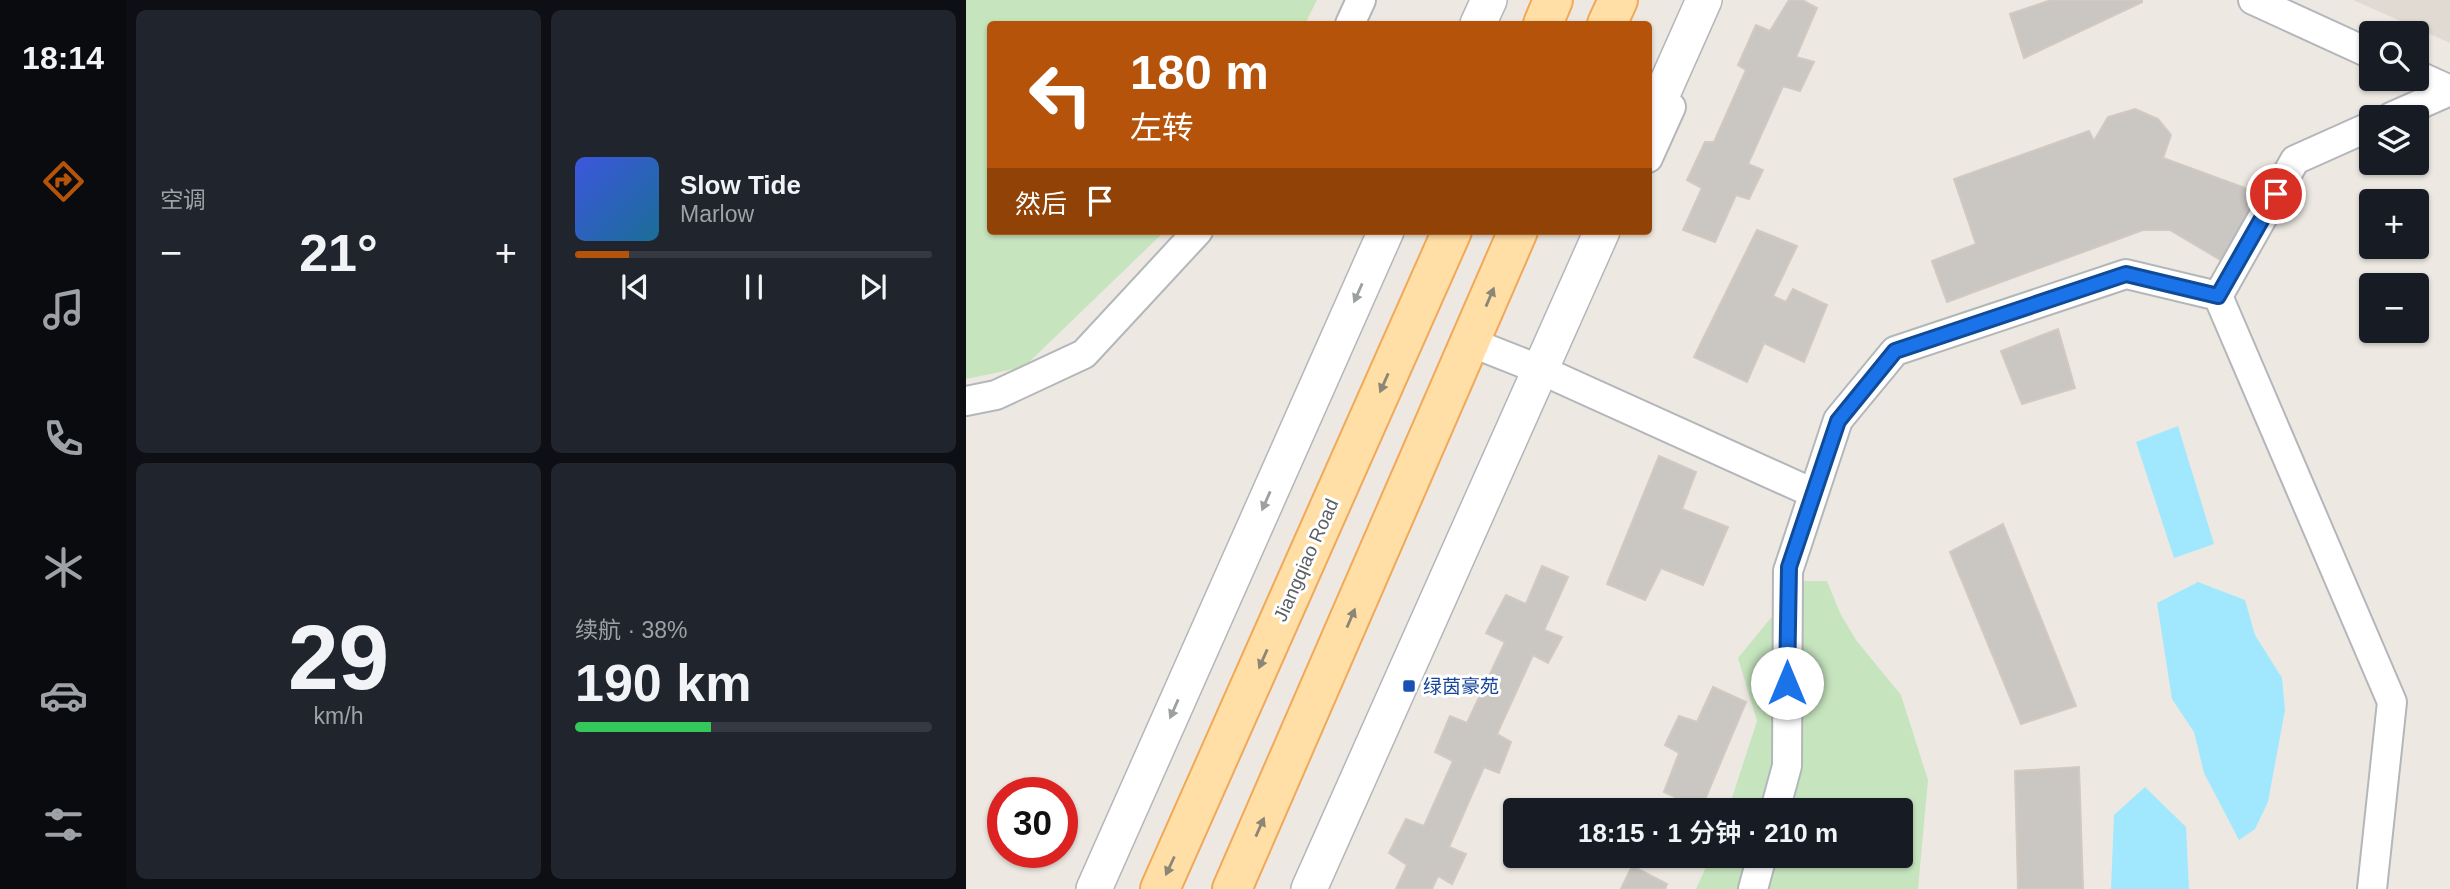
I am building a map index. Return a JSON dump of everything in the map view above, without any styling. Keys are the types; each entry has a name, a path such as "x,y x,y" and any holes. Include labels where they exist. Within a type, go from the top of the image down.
{"main road":[{"path":"1544,21 1553,0"},
{"path":"1608,21 1618,0"},
{"name":"Jiangqiao Road","path":"1160,889 1450,235"},
{"path":"1232,889 1516,235"}],"street":[{"path":"1351,21 1361,0"},
{"path":"1479,21 1489,0"},
{"path":"1652,117 1704,0"},
{"path":"1652,149 1719,0"},
{"path":"2253,0 2359,49"},
{"path":"2429,81 2450,91"},
{"path":"2418,105 2450,91"},
{"path":"2218,296 2295,160 2359,131"},
{"path":"966,401 996,395 1084,354 1194,235"},
{"path":"1094,889 1384,235"},
{"path":"1325,889 1546,374 1600,235"},
{"path":"1309,889 1546,374 1614,235"},
{"path":"1778,798 1787,766 1788,571 1838,421 1895,351 2126,274 2218,296"},
{"path":"2218,296 2392,702 2372,889"},
{"path":"1470,342 1813,493"},
{"path":"1753,889 1759,868"}],"shaded area":[{"path":"2353,0 2450,0 2450,43 2429,34 2429,21 2400,21"}],"green space":[{"path":"966,0 1317,0 1306,21 987,21 987,235 1161,235 1024,367 966,379"},
{"path":"1801,581 1827,581 1840,613 1856,640 1901,695 1928,780 1918,889 1696,889 1706,868 1913,868 1913,798 1732,798 1757,721 1738,658"}],"water":[{"path":"2178,426 2214,544 2174,558 2136,442"},
{"path":"2198,582 2245,600 2255,635 2282,678 2285,710 2268,802 2255,829 2239,840 2204,773 2194,732 2172,699 2157,603"},
{"path":"2145,787 2186,827 2189,889 2111,889 2114,815"}],"building":[{"path":"1789,0 1802,0 1817,8 1796,57 1814,62 1800,91 1783,86 1748,164 1763,170 1749,199 1736,195 1715,242 1683,230 1702,188 1687,180 1705,142 1714,142 1746,70 1738,65 1756,25 1770,31"},
{"path":"2051,0 2142,2 2024,58 2010,14"},
{"path":"2135,109 2158,119 2171,135 2163,158 2267,196 2229,265 2170,230 2143,230 1947,302 1932,261 1976,244 1954,179 2089,131 2094,141 2108,117"},
{"path":"1757,230 1797,246 1773,296 1786,302 1793,289 1827,305 1804,362 1764,343 1747,382 1694,357"},
{"path":"2058,329 2075,388 2022,404 2001,351"},
{"path":"1659,456 1696,472 1682,509 1728,527 1703,585 1661,568 1645,600 1607,584"},
{"path":"2003,524 2076,706 2021,724 1950,552"},
{"path":"1542,566 1568,577 1544,630 1562,637 1548,663 1533,655 1497,734 1511,742 1499,773 1484,767 1449,847 1466,854 1452,884 1438,876 1432,889 1396,889 1407,865 1389,853 1406,819 1424,826 1453,761 1435,752 1450,716 1467,723 1505,642 1486,633 1506,595 1526,604"},
{"path":"1713,687 1746,702 1706,798 1677,798 1664,792 1679,753 1665,745 1679,716 1697,722"},
{"path":"2079,767 2083,889 2018,889 2015,771"},
{"path":"1631,868 1667,884 1665,889 1621,889"}],"place":[{"name":"绿茵豪苑","path":"1409,686"}],"route":[{"path":"1787,683 1789,567 1838,421 1895,351 2126,274 2218,296 2276,194"}]}
